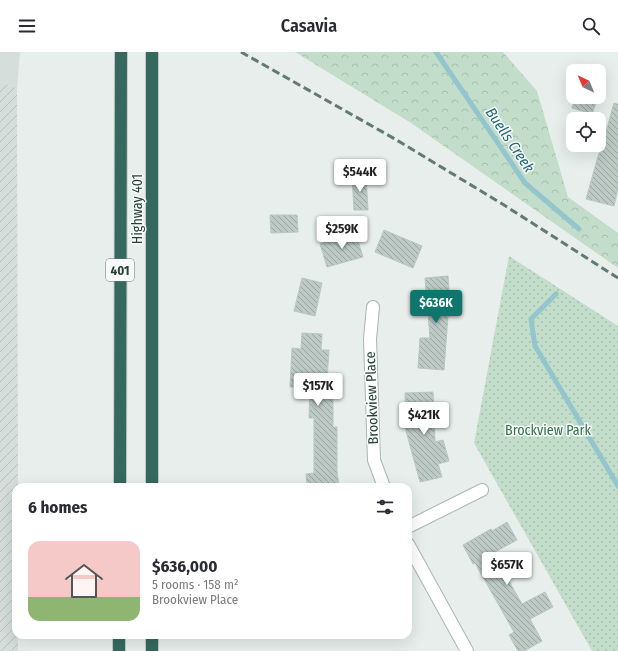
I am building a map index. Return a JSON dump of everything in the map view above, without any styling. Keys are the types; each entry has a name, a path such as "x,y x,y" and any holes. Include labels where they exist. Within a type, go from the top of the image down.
{"highway":[{"name":"Highway 401","path":"120,483 121,52"},
{"name":"Highway 401","path":"152,52 152,483"},
{"path":"119,639 119,651"},
{"path":"152,639 152,651"}],"street":[{"name":"Brookview Place","path":"373,308 370,339 374,460 383,483"},
{"path":"412,525 482,490"},
{"path":"412,552 463,650"}],"shaded area":[{"path":"0,52 20,52 17,88 0,82"},
{"path":"0,82 17,88 18,483 12,483 12,639 18,639 18,651 0,651"}],"green space":[{"path":"295,52 503,52 537,91 568,197 618,233 618,268 411,123"},
{"name":"Brockview Park","path":"509,256 618,326 618,651 592,651 474,443"}],"building":[{"path":"614,103 618,104 618,189 614,206 586,199 599,153 606,152 606,132"},
{"path":"573,104 596,104 593,112 585,112 572,108"},
{"path":"366,176 368,210 354,210 352,177"},
{"path":"270,215 297,215 298,232 271,233"},
{"path":"384,230 422,246 413,268 375,252"},
{"path":"356,234 363,257 327,267 320,244"},
{"path":"448,276 451,316 448,316 444,370 418,368 420,338 430,338 425,278"},
{"path":"302,278 322,283 315,316 294,311"},
{"path":"302,333 322,334 321,350 329,350 327,380 333,380 333,427 337,427 338,483 307,483 306,474 314,473 314,418 309,418 310,387 290,387 292,348 301,349"},
{"path":"433,392 435,442 443,440 449,461 438,464 442,477 420,482 406,431 405,393"},
{"path":"507,522 517,540 493,553 522,604 545,592 553,607 530,619 542,641 524,651 518,651 509,635 514,632 475,563 473,564 463,545 491,529 492,531"}],"waterway":[{"name":"Buells Creek","path":"436,52 525,183 579,229"},
{"name":"Buells Creek","path":"556,294 531,319 535,346 618,486"}],"railway":[{"path":"241,52 395,139 504,205 618,278"}]}
